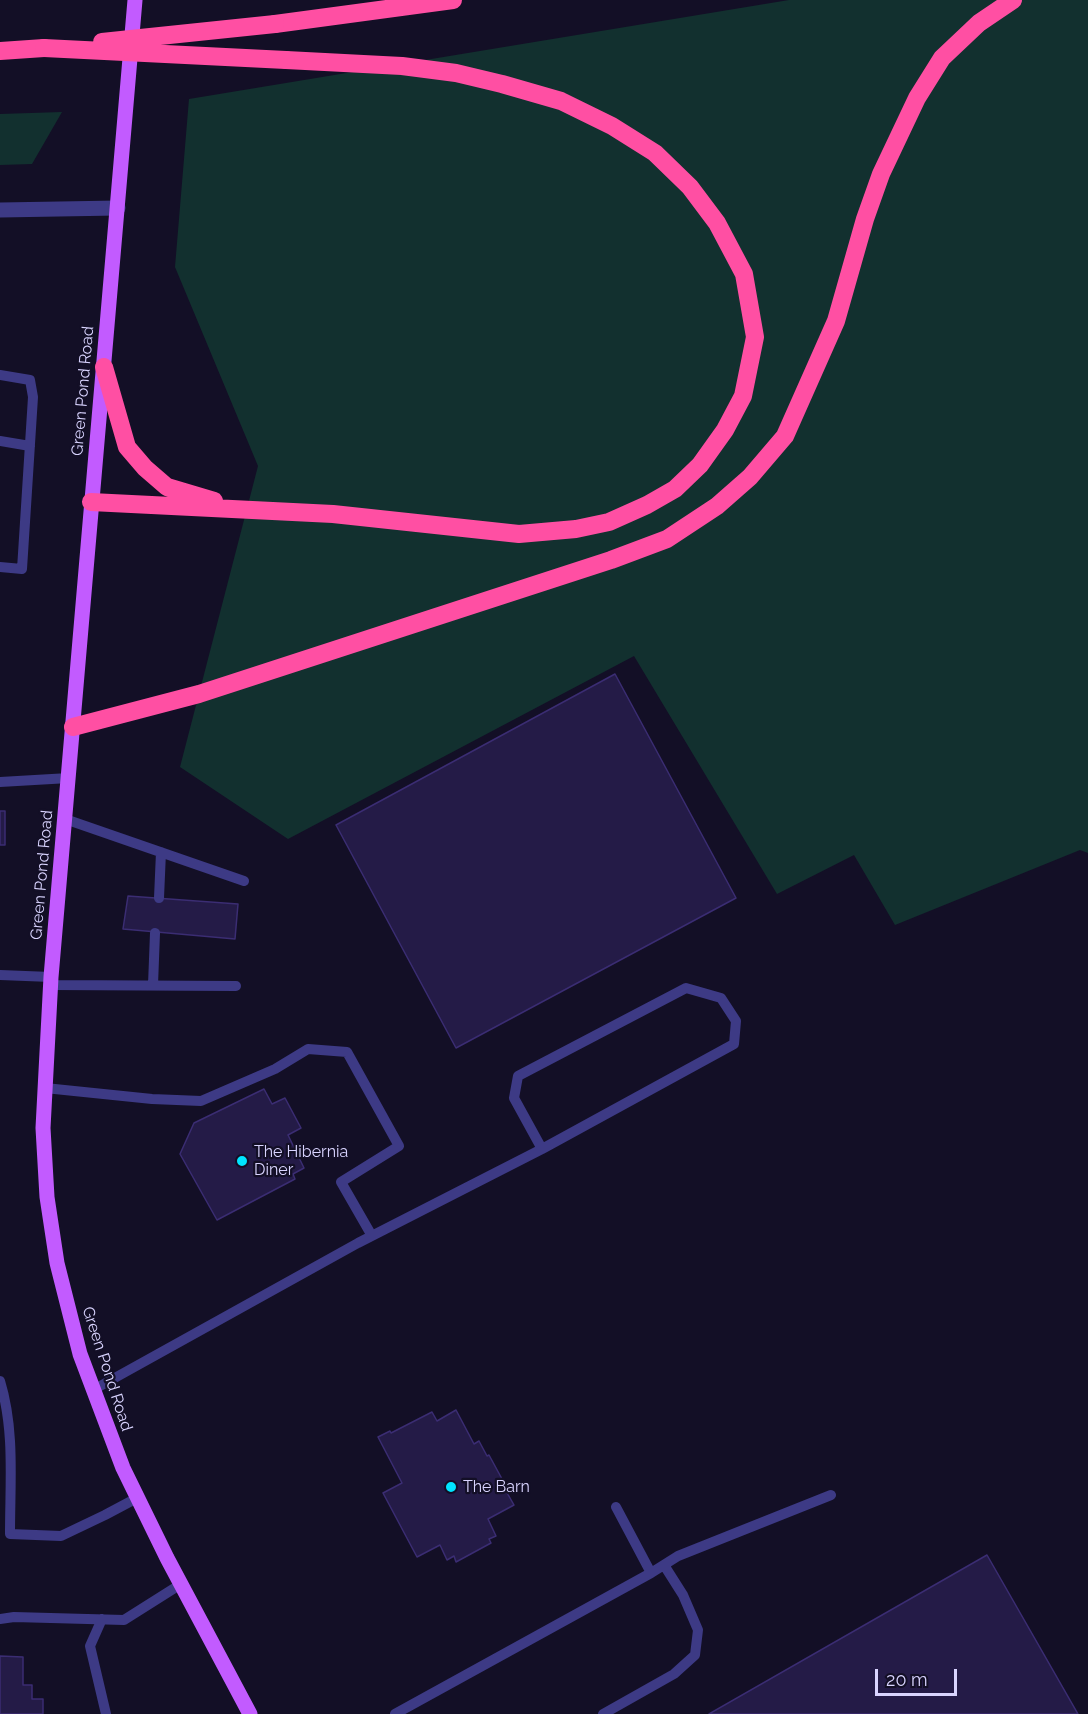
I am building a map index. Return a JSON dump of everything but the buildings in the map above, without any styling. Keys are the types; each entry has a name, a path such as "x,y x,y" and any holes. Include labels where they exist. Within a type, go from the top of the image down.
{"highway":[{"path":"0,51 275,24 453,0"},
{"path":"73,727 199,694 611,560 667,538 717,506 750,477 785,436 836,321 865,219 881,174 917,98 942,58 978,23 1013,0"},
{"path":"44,48 402,66 456,73 561,101 612,126 655,153 690,187 717,223 744,274 755,337 743,396 725,430 700,465 675,489 609,522 576,529 519,534 333,514 91,502"},
{"path":"104,367 127,447 145,468 167,487 247,510"}],"main road":[{"name":"Green Pond Road","path":"135,0 51,981 43,1128 47,1197 57,1263 80,1353 123,1468 250,1714"}],"street":[{"path":"0,210 118,208"}],"lane":[{"path":"0,375 30,380 33,397 22,569 0,567"},
{"path":"0,441 30,446"},
{"path":"0,782 69,778"},
{"path":"65,819 244,881"},
{"path":"159,898 161,852"},
{"path":"153,985 155,933"},
{"path":"0,975 51,981 236,986"},
{"path":"93,1390 372,1236 542,1149 734,1044 736,1021 721,998 686,988 518,1076 514,1098 542,1149"},
{"path":"45,1088 152,1099 201,1101 275,1069 308,1049 347,1052 399,1146 341,1182 372,1236"},
{"path":"0,1381 7,1404 10,1440 5,1534 61,1536 137,1498"},
{"path":"395,1714 678,1556 831,1495"},
{"path":"616,1507 651,1573"},
{"path":"603,1714 674,1674 695,1655 698,1630 682,1595 664,1565"},
{"path":"0,1619 14,1617 124,1620 181,1584"},
{"path":"102,1619 90,1646 106,1714"}],"green space":[{"path":"789,0 1088,0 1088,853 1080,850 895,925 854,855 777,894 634,656 288,839 180,767 258,466 175,267 189,99"},
{"path":"62,112 32,164 0,165 0,114"}],"place":[{"name":"The Hibernia Diner","path":"242,1161"},
{"name":"The Barn","path":"451,1487"}]}
